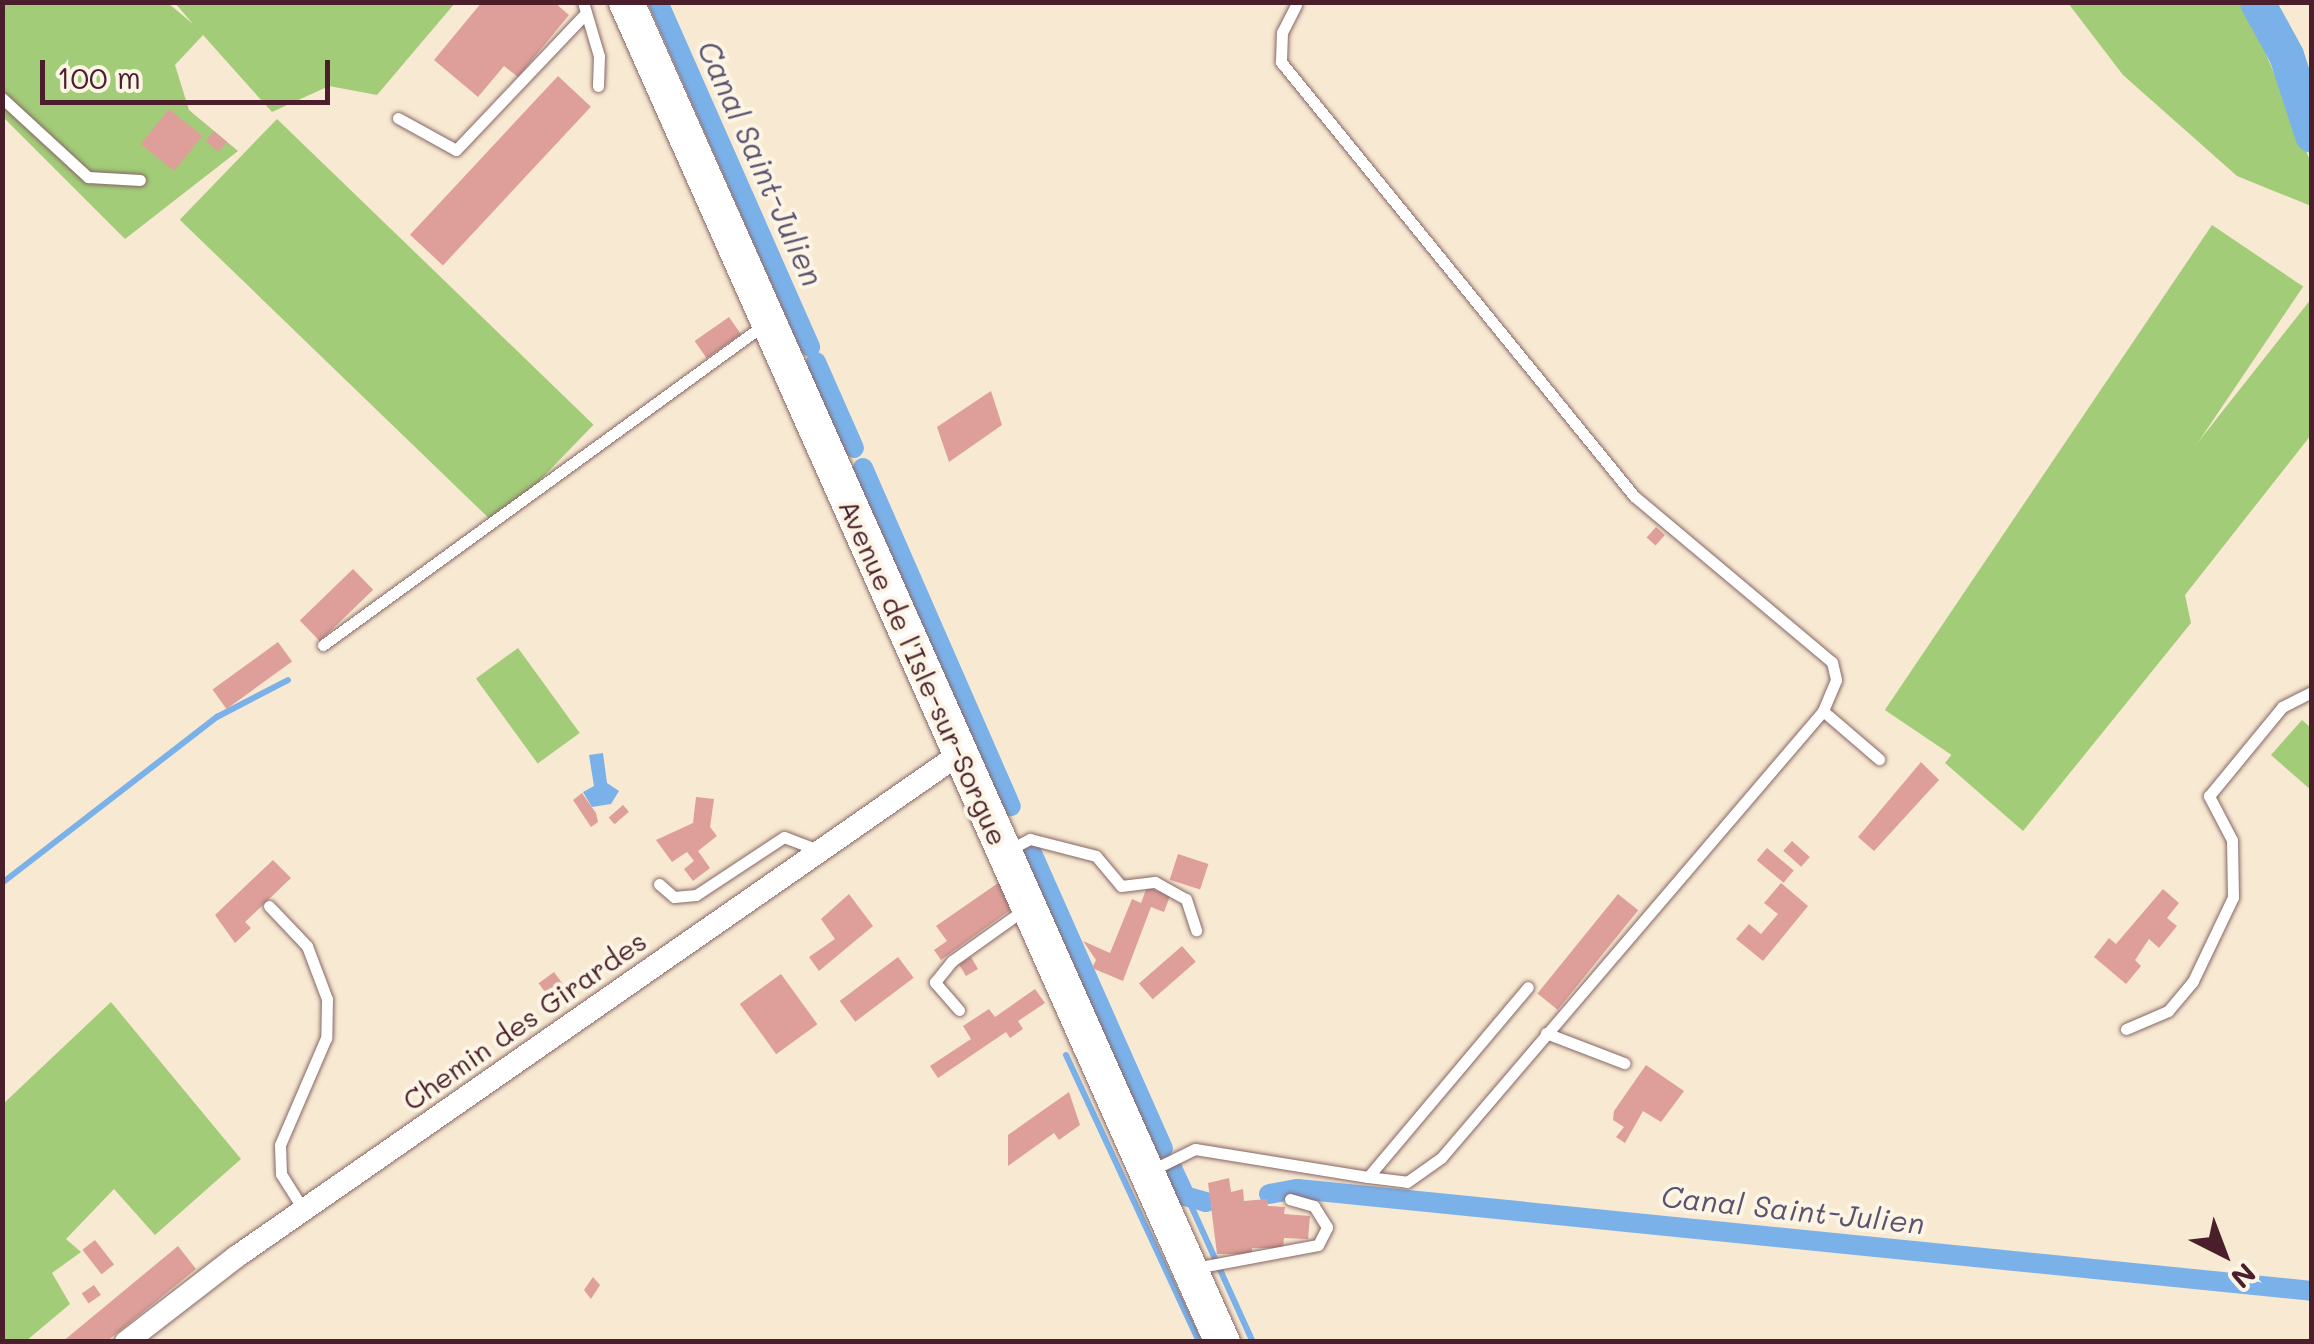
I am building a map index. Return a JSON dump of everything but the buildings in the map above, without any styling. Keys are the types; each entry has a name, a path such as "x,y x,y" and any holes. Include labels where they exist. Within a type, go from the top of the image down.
{"main road":[{"name":"Avenue de l'Isle-sur-Sorgue","path":"626,2 1222,1342"}],"street":[{"name":"Chemin des Girardes","path":"126,1342 303,1210 961,754"}],"lane":[{"path":"1148,1172 1195,1149 1407,1182 1441,1158 1823,711 1836,680 1832,662 1634,496 1281,62 1282,32 1296,5"},
{"path":"585,8 600,56 598,86"},
{"path":"398,118 456,150 585,8"},
{"path":"2,98 88,178 140,180"},
{"path":"322,644 768,321"},
{"path":"2126,1029 2168,1011 2194,980 2233,897 2232,840 2209,796 2282,707 2312,692"},
{"path":"1823,711 1878,760"},
{"path":"660,884 674,897 696,895 784,836 820,851"},
{"path":"1004,852 1030,839 1096,856 1121,886 1155,882 1186,899 1196,930"},
{"path":"269,906 307,946 327,999 326,1038 280,1145 282,1174 303,1210"},
{"path":"959,1010 935,982 952,961 1028,907"},
{"path":"1368,1178 1528,987"},
{"path":"1546,1033 1624,1063"},
{"path":"1189,1268 1295,1254 1318,1245 1327,1227 1321,1216 1314,1206 1290,1199"}],"green space":[{"path":"2,3 168,3 193,24 175,3 455,3 377,95 329,86 272,112 203,35 175,65 189,110 238,151 125,239 3,117"},
{"path":"2068,3 2245,3 2311,163 2311,206 2237,176 2123,75"},
{"path":"277,119 594,425 496,525 180,220"},
{"path":"2212,225 2303,287 1976,771 1885,710"},
{"path":"2311,299 2311,435 2185,595 2191,623 2023,831 1945,763"},
{"path":"518,648 580,733 538,764 476,679"},
{"path":"2302,720 2311,728 2311,790 2271,755"},
{"path":"111,1002 241,1159 155,1235 114,1189 66,1239 81,1252 52,1273 70,1304 26,1341 3,1341 3,1104"}],"water":[{"path":"603,753 607,783 619,791 611,804 592,807 583,792 594,786 589,755"}],"waterway":[{"name":"Canal Saint-Julien","path":"658,2 810,347"},
{"path":"2257,2 2286,55 2312,135"},
{"name":"Canal Saint-Julien","path":"816,362 854,448"},
{"name":"Canal Saint-Julien","path":"863,468 1011,806"},
{"path":"2,883 217,717 288,680"},
{"name":"Canal Saint-Julien","path":"1032,853 1163,1148"},
{"path":"1066,1055 1199,1342"},
{"name":"Canal Saint-Julien","path":"1172,1168 1185,1196 1206,1202"},
{"name":"Canal Saint-Julien","path":"1269,1194 1298,1189 2312,1291"},
{"path":"1188,1199 1253,1342"}]}
